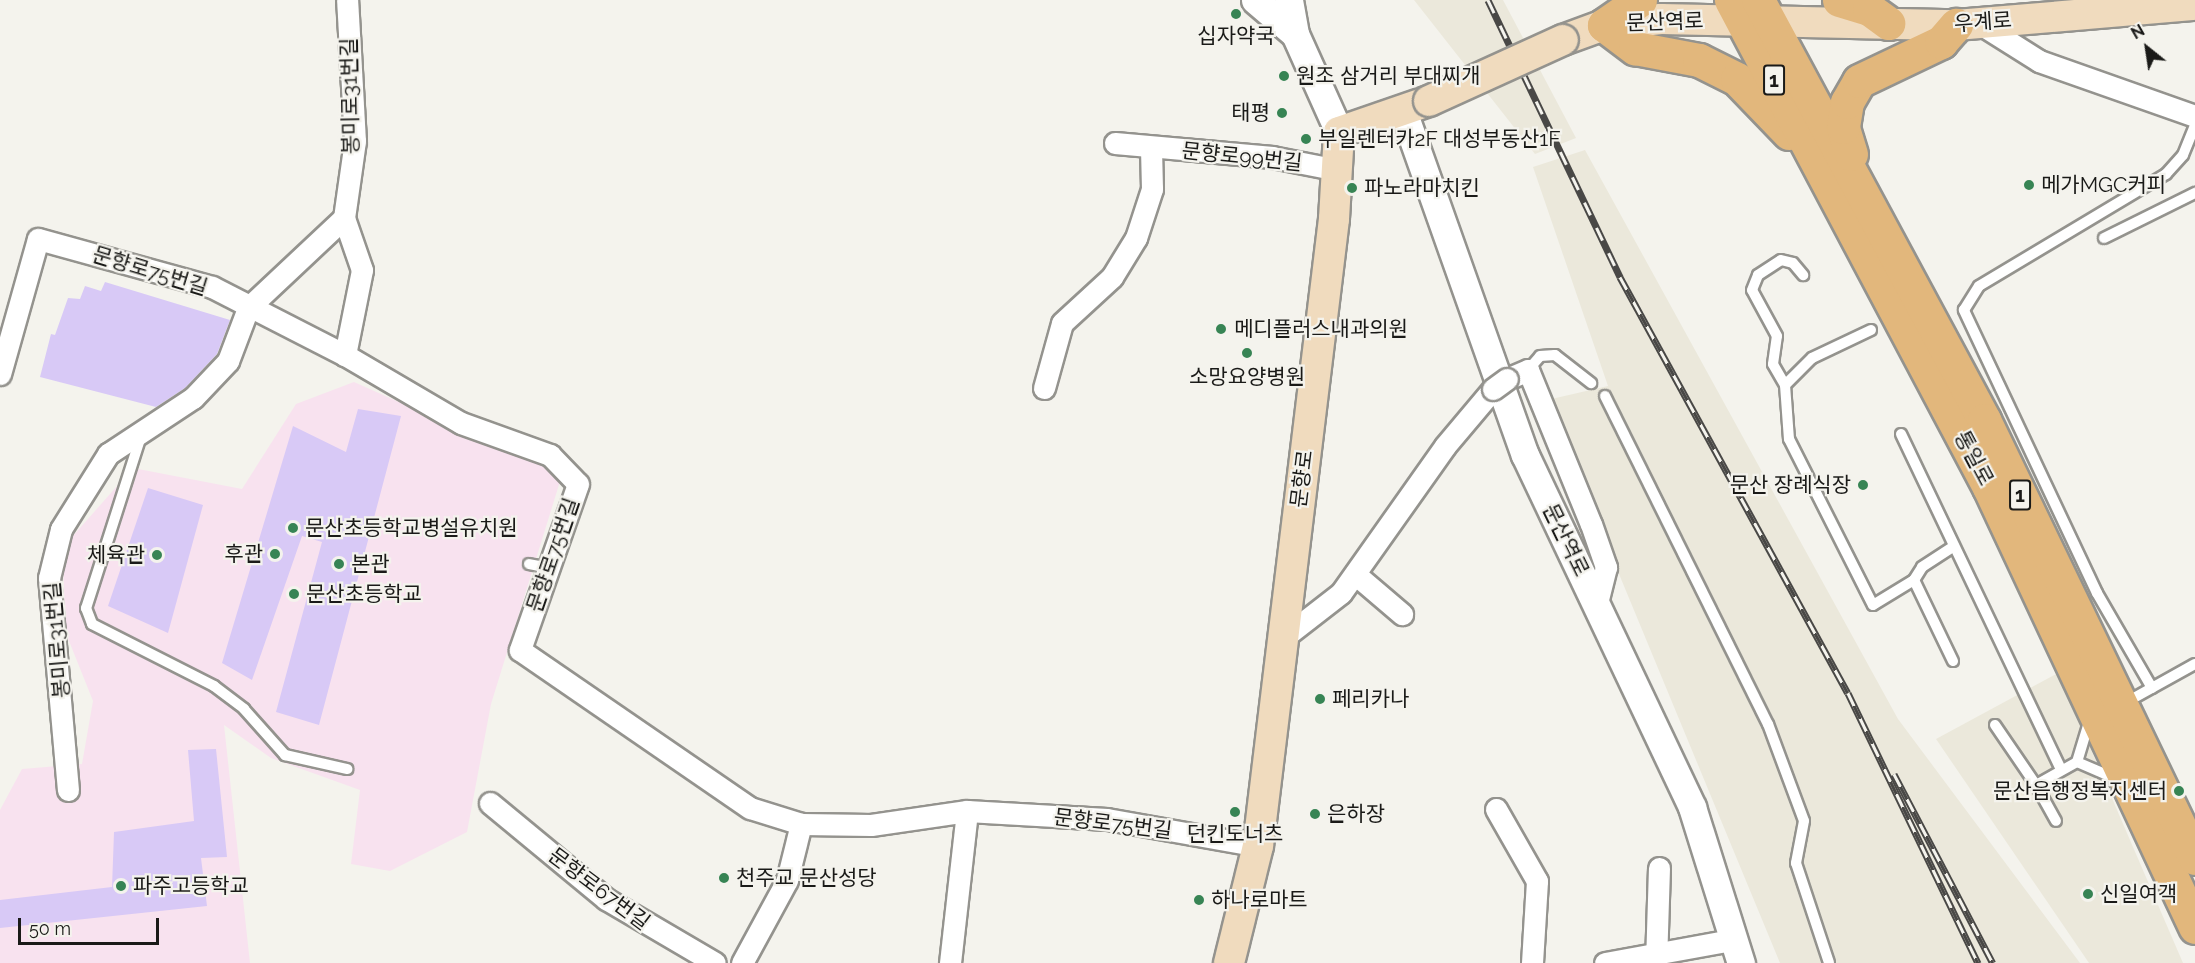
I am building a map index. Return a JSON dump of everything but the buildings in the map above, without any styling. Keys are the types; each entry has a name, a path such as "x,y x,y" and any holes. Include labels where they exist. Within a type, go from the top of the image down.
{"main road":[{"path":"1640,0 1604,25 1635,48 1719,69 1749,90 1787,132 1806,139"},
{"path":"1839,0 1869,9 1887,23"},
{"name":"우계로","path":"1751,11 1887,23 1968,24 2195,5"},
{"name":"문산역로","path":"1339,132 1416,106 1563,40 1604,25 1751,11"},
{"name":"통일로","path":"1751,11 1806,139 2108,709 2195,858"},
{"name":"통일로","path":"1751,11 1853,173 1984,420 2108,709 2125,782 2195,927"},
{"path":"1853,173 1843,127 1847,102 1859,81 1941,42 1968,24"},
{"name":"문향로","path":"1229,963 1258,846 1334,219 1333,169 1339,132"}],"street":[{"name":"봉미로31번길","path":"68,790 49,578 61,529 108,454 179,411 228,361 248,308 344,218 355,141 347,0"},
{"path":"1255,0 1295,34"},
{"path":"1289,0 1295,34 1339,132"},
{"path":"1968,24 2039,61 2195,126"},
{"name":"문산역로","path":"1416,106 1525,455 1692,807 1737,951"},
{"name":"문향로99번길","path":"1114,143 1272,157 1333,169"},
{"name":"문향로99번길","path":"1044,388 1062,323 1112,277 1136,238 1152,189 1151,148"},
{"path":"344,218 362,270 345,355"},
{"name":"문향로75번길","path":"0,374 38,239 212,287 248,308 345,355 461,423 550,455 578,484 539,566 520,650 750,808 801,824 871,825 967,811 1107,819 1258,846"},
{"path":"1283,638 1341,593 1500,384 1528,370 1606,567 1597,604"},
{"path":"1354,574 1402,614"},
{"name":"문향로67번길","path":"490,803 606,899 715,963"},
{"path":"1496,809 1537,881 1532,963"},
{"path":"950,963 967,811"},
{"path":"742,963 787,880 801,824"},
{"path":"1655,958 1659,868"},
{"path":"1605,963 1737,951"}],"lane":[{"path":"2152,688 2097,592 1964,310 1979,286 2166,174 2183,155 2195,126"},
{"path":"2104,238 2195,193"},
{"path":"1803,275 1793,263 1782,260 1758,275 1752,290 1777,336 1773,364 1785,385 1790,439 1804,477 1873,605 1914,580 1922,567 1954,546"},
{"path":"1785,385 1812,358 1871,330"},
{"path":"1528,370 1540,356 1554,355 1591,384"},
{"path":"1605,396 1768,724 1804,821 1796,863 1828,963"},
{"path":"1901,434 2061,770"},
{"path":"141,436 86,608 92,624 222,691 285,755 347,769"},
{"path":"1914,580 1953,662"},
{"path":"2036,785 2077,762 2108,709 2195,664"},
{"path":"1995,725 2036,785 2056,821"},
{"path":"2077,762 2125,782"}],"shaded area":[{"path":"1414,0 1503,0 1576,138 1535,154"},
{"path":"1585,150 1898,719 2080,963 1780,963 1547,400 1608,386 1533,167"},
{"name":"문산초등학교","path":"354,382 562,475 491,704 467,832 390,871 351,864 360,790 271,758 224,725 250,963 0,963 0,810 22,769 82,764 93,701 65,631 63,556 72,537 133,468 242,489 296,404"},
{"path":"2058,673 2183,963 2089,963 1936,739"}],"railway":[{"path":"1488,0 1620,277 1848,693 1978,963"},
{"path":"1894,774 1993,963"}],"place":[{"name":"십자약국","path":"1236,14"},
{"name":"원조 삼거리 부대찌개","path":"1284,76"},
{"name":"태평","path":"1282,113"},
{"name":"부일렌터카2F 대성부동산1F","path":"1306,139"},
{"name":"메가MGC커피","path":"2029,185"},
{"name":"파노라마치킨","path":"1352,188"},
{"name":"메디플러스내과의원","path":"1221,329"},
{"name":"소망요양병원","path":"1247,353"},
{"name":"문산 장례식장","path":"1863,485"},
{"name":"문산초등학교병설유치원","path":"293,528"},
{"name":"후관","path":"275,554"},
{"name":"체육관","path":"157,555"},
{"name":"본관","path":"339,564"},
{"name":"문산초등학교","path":"294,594"},
{"name":"페리카나","path":"1320,699"},
{"name":"문산읍행정복지센터","path":"2179,791"},
{"name":"던킨도너츠","path":"1235,812"},
{"name":"은하장","path":"1315,814"},
{"name":"천주교 문산성당","path":"724,878"},
{"name":"파주고등학교","path":"121,886"},
{"name":"신일여객","path":"2088,894"},
{"name":"하나로마트","path":"1199,900"}]}
